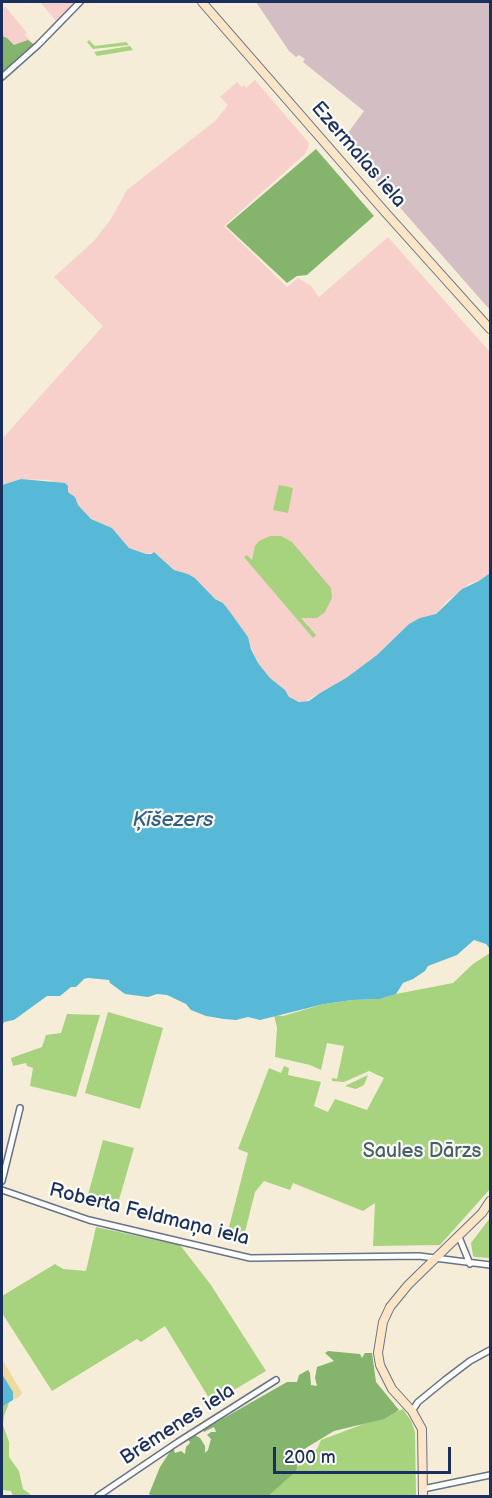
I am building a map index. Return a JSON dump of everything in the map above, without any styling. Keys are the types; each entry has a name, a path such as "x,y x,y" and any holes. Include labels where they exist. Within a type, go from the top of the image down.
{"street":[{"path":"2,77 38,45 80,2"},
{"name":"Ezermalas iela","path":"202,2 385,212 490,328"},
{"path":"2,1181 20,1108"},
{"name":"Roberta Feldmaņa iela","path":"2,1191 81,1218 250,1258 418,1256 490,1265"},
{"path":"490,1201 482,1213 434,1259 390,1307 379,1341 379,1359 384,1377 412,1411 422,1429 423,1493 490,1475"},
{"path":"459,1237 470,1264"},
{"path":"412,1411 418,1402 445,1380 470,1361 490,1350"},
{"name":"Brēmenes iela","path":"98,1497 178,1442 276,1380"}],"shaded area":[{"path":"40,2 77,2 57,22"},
{"path":"256,2 490,2 490,310 344,144 345,137 364,111 303,62 305,59 299,55 296,57 289,51"},
{"path":"5,6 35,46 20,59 2,37 2,10"},
{"path":"255,80 309,143 308,148 305,154 224,226 287,287 298,278 311,286 319,297 388,237 490,352 490,573 479,581 469,584 447,601 436,614 409,624 377,655 346,678 304,702 295,701 289,697 285,690 270,678 258,663 245,633 230,612 195,578 174,570 154,552 146,554 129,548 112,528 91,519 78,505 75,497 50,480 21,479 2,485 2,439 103,326 54,277 94,241 111,219 127,190 215,121 228,105 220,97 237,82 246,88"}],"green space":[{"path":"2,36 14,45 28,40 36,46 2,75"},
{"path":"89,40 95,46 126,42 129,45 93,49 87,42"},
{"path":"130,46 133,50 97,56 94,52"},
{"path":"316,149 374,216 307,275 297,276 287,283 226,226"},
{"path":"279,485 293,488 288,513 273,510"},
{"path":"270,536 281,536 292,542 331,588 332,598 325,612 317,618 301,618 316,635 313,638 244,557 247,555 252,560 255,546 259,541"},
{"name":"Saules Dārzs","path":"490,953 490,1189 440,1245 373,1246 375,1203 363,1211 293,1183 290,1190 264,1181 255,1192 242,1244 226,1239 248,1153 238,1149 269,1068 281,1073 284,1066 289,1068 288,1075 321,1082 314,1106 328,1112 335,1099 367,1110 384,1078 369,1071 344,1082 332,1081 332,1078 337,1079 344,1046 327,1043 321,1070 310,1065 275,1057 277,1028 274,1015 283,1016 324,1004 380,999 453,983 473,964"},
{"path":"108,1012 163,1028 140,1109 85,1093"},
{"path":"67,1014 100,1015 76,1097 30,1086 33,1068 27,1066 26,1063 13,1066 11,1058 42,1047 46,1035 61,1033"},
{"path":"368,1075 364,1085 356,1089 345,1086"},
{"path":"103,1140 134,1148 116,1210 86,1202"},
{"path":"490,1218 490,1258 475,1257 471,1243"},
{"path":"96,1227 180,1245 211,1285 266,1371 212,1403 165,1326 141,1342 137,1339 52,1391 2,1313 2,1296 55,1264 63,1269 86,1271"},
{"path":"328,1351 360,1354 362,1358 365,1353 372,1353 376,1382 399,1410 384,1419 334,1431 301,1451 296,1471 268,1496 152,1496 149,1494 160,1467 173,1447 175,1453 181,1451 185,1454 186,1447 190,1443 187,1437 193,1434 200,1438 205,1446 205,1453 211,1439 207,1435 216,1432 214,1427 204,1432 203,1430 287,1382 297,1382 299,1375 308,1370 311,1385 317,1386 315,1378 317,1367 334,1361 325,1353"},
{"path":"9,1403 3,1425 9,1442 9,1457 19,1471 23,1489 31,1496 13,1496 11,1491 2,1490 2,1407"},
{"path":"403,1409 415,1432 416,1496 265,1496 317,1449 321,1440"}],"sand":[{"path":"2,1359 22,1393 13,1400 12,1392 2,1374"}],"water":[{"name":"Ķīšezers","path":"21,479 65,483 68,486 68,492 75,497 78,505 91,519 112,528 129,548 146,554 154,552 174,570 195,578 230,612 248,637 258,663 270,678 285,690 289,697 299,702 309,701 346,678 377,655 409,624 420,618 436,614 462,589 490,573 490,949 486,944 474,940 457,955 428,966 425,971 403,983 396,994 380,999 324,1004 260,1020 248,1017 236,1020 206,1016 191,1010 186,1004 167,995 157,994 148,997 125,994 109,980 88,978 60,996 47,996 14,1020 4,1022 2,1027 2,485"},
{"path":"2,1374 13,1392 13,1400 2,1407"}]}
